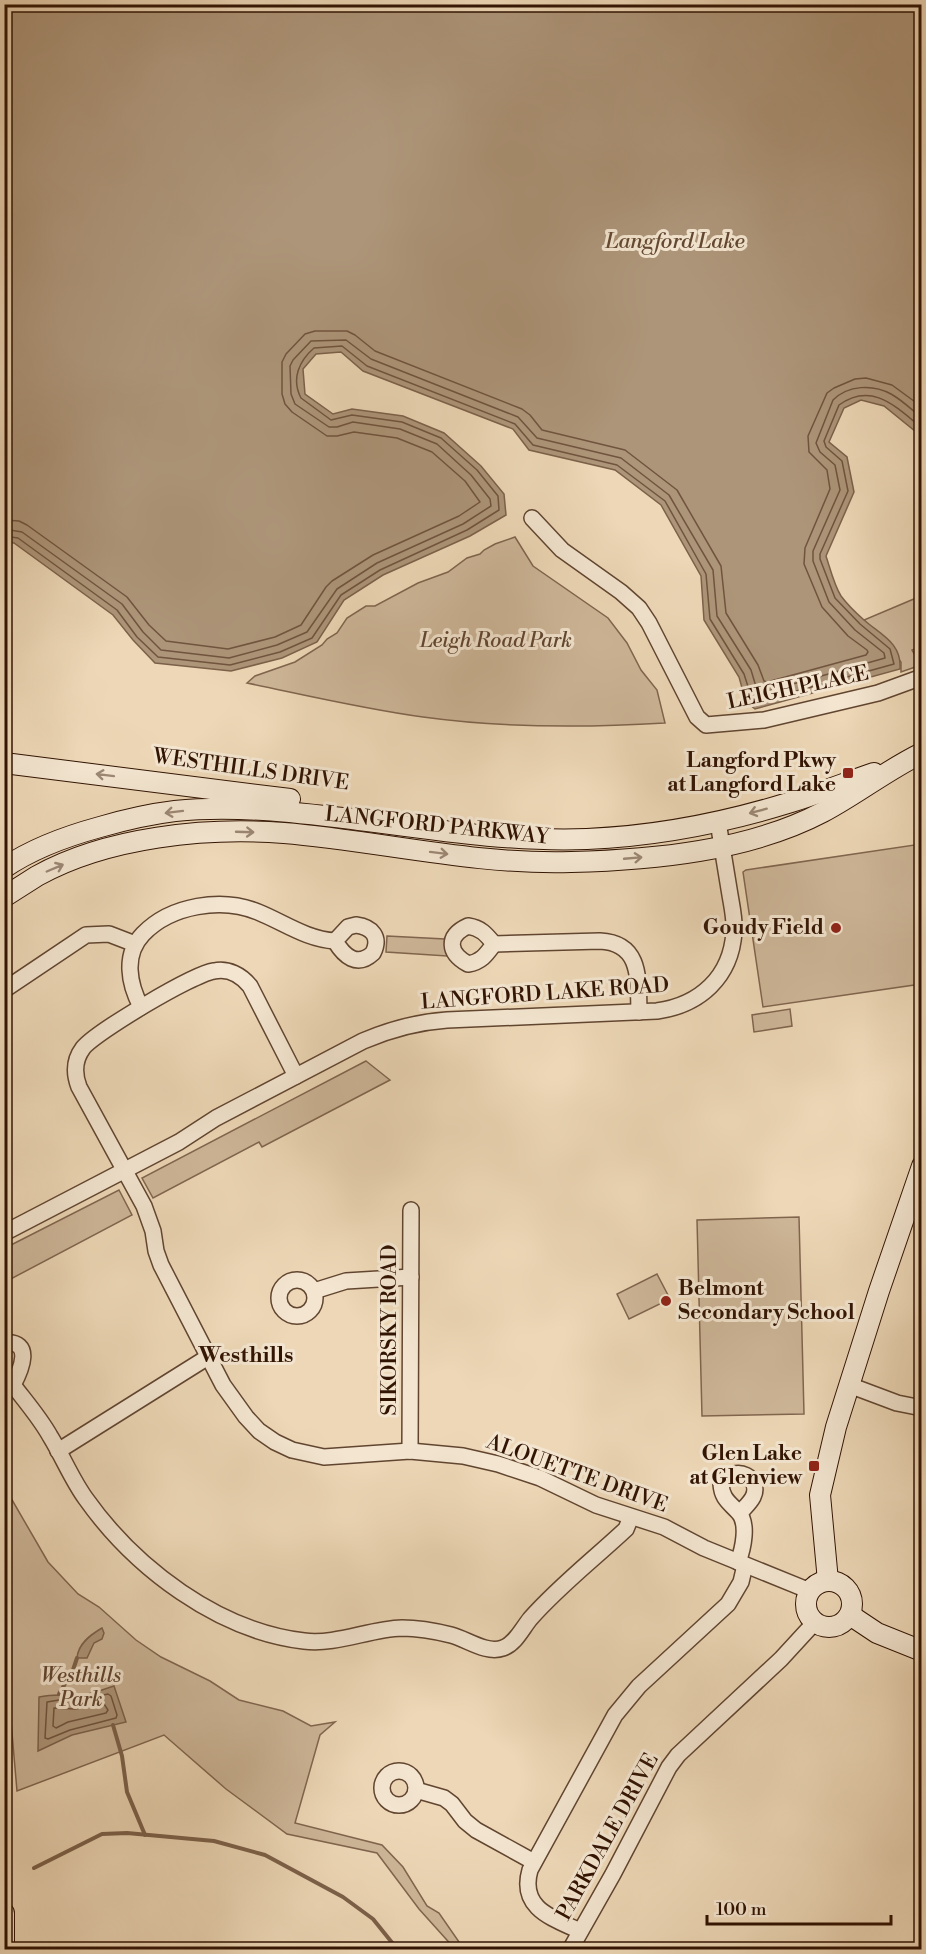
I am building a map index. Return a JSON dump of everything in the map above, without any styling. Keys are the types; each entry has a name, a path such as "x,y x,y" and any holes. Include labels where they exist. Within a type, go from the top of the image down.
{"main road":[{"name":"LANGFORD PARKWAY","path":"4,868 46,845 77,833 128,819 175,811 269,810 489,836 537,839 588,839 656,832 718,822 787,804 893,767 921,753"},
{"name":"WESTHILLS DRIVE","path":"4,763 205,787 447,821 489,836"},
{"name":"LANGFORD PARKWAY","path":"4,897 38,876 82,857 133,842 194,833 224,831 284,833 498,860 570,862 630,858 722,846 770,833 822,813 893,767"},
{"path":"828,1581 820,1495 836,1427 919,1178"},
{"path":"828,1581 839,1583 850,1593 852,1606 850,1615 836,1626 826,1627 810,1617 806,1606 810,1591 817,1584 828,1581"},
{"path":"850,1615 877,1633 921,1652"},
{"path":"4,1913 4,1946"}],"street":[{"name":"LEIGH PLACE","path":"532,518 562,550 621,592 639,608 697,717 706,726 764,720 878,693 921,677"},
{"name":"LANGFORD LAKE ROAD","path":"4,1233 179,1142 216,1118 386,1031 426,1022 657,1011 685,1005 699,997 710,987 726,965 734,930 718,822"},
{"path":"141,1007 132,989 129,973 135,944 152,925 190,908 220,904 247,908 310,937 335,941"},
{"path":"4,990 86,935 109,934 135,944"},
{"path":"494,944 600,941 615,943 627,951 635,964 638,976 639,1011"},
{"name":"ALOUETTE DRIVE","path":"296,1076 250,986 235,973 221,970 205,973 141,1007 87,1044 79,1054 75,1066 79,1087 149,1218 161,1265 208,1357 233,1400 259,1431 292,1450 324,1457 410,1450 463,1456 498,1464 540,1478 596,1505 664,1527 742,1564 810,1591"},
{"name":"SIKORSKY ROAD","path":"410,1450 411,1210"},
{"path":"314,1291 346,1281 411,1277"},
{"path":"4,1343 11,1342 20,1347 24,1359 22,1368 9,1382 50,1435 84,1497 96,1514 124,1545 157,1575 196,1601 251,1628 305,1641 333,1641 370,1631 410,1628 453,1635 493,1650 502,1648 512,1642 555,1594 626,1530 631,1517"},
{"path":"58,1451 208,1357"},
{"path":"849,1386 897,1403 921,1408"},
{"path":"580,1931 542,1912 532,1901 527,1879 534,1862 615,1715 639,1686 728,1604 741,1582 745,1538 740,1513"},
{"name":"PARKDALE DRIVE","path":"570,1950 614,1874 669,1767 678,1755 781,1659 815,1622"},
{"path":"416,1790 444,1798 476,1830 534,1862"}],"green space":[{"name":"Leigh Road Park","path":"515,537 533,566 608,618 627,643 641,670 657,690 665,723 544,726 453,721 335,702 247,683 255,676 295,662 322,645 337,633 347,618 366,606 375,606 418,583 448,572 467,558 480,554 495,544"},
{"path":"921,596 921,646 912,650 921,665 901,672 901,662 864,620"},
{"name":"Goudy Field","path":"921,844 921,984 763,1007 743,872"},
{"path":"387,936 445,939 447,956 386,952"},
{"path":"790,1009 792,1026 754,1032 752,1015"},
{"path":"366,1061 390,1080 262,1147 259,1142 153,1198 142,1178"},
{"path":"119,1190 132,1215 5,1282 5,1248"},
{"path":"799,1217 804,1414 702,1416 697,1220"},
{"path":"657,1274 670,1299 629,1319 617,1294"},
{"name":"Westhills Park","path":"4,1486 48,1562 78,1594 99,1607 136,1640 161,1657 210,1681 239,1700 283,1711 311,1726 335,1722 320,1735 295,1823 382,1845 403,1867 427,1906 439,1913 459,1942 467,1949 455,1949 419,1909 377,1853 287,1834 226,1789 164,1735 17,1791 4,1640"}],"water":[{"name":"Langford Lake","path":"4,5 921,5 921,436 884,406 861,400 844,408 829,442 847,457 854,492 826,556 841,596 894,646 898,652 900,669 755,709 749,704 739,677 704,620 701,576 661,505 615,470 529,450 513,429 363,371 341,352 316,354 303,369 305,394 333,414 352,409 403,416 444,433 481,466 504,494 506,515 470,536 383,575 344,600 317,642 282,658 231,671 155,663 113,615 14,543 5,542"},
{"path":"102,1628 104,1633 102,1639 94,1643 87,1658 77,1658 82,1644"},
{"path":"114,1686 126,1722 72,1735 38,1751 39,1697 83,1695"}],"waterway":[{"path":"59,1694 77,1658"},
{"path":"113,1725 122,1756 127,1792 145,1835"},
{"path":"34,1868 102,1834 127,1833 214,1841 265,1855 343,1897 373,1919 398,1950"}],"place":[{"name":"Langford Pkwy at Langford Lake","path":"848,773"},
{"name":"Goudy Field","path":"836,928"},
{"name":"Belmont Secondary School","path":"666,1301"},
{"name":"Glen Lake at Glenview","path":"814,1466"}],"district":[{"name":"Westhills","path":"246,1355"}]}
